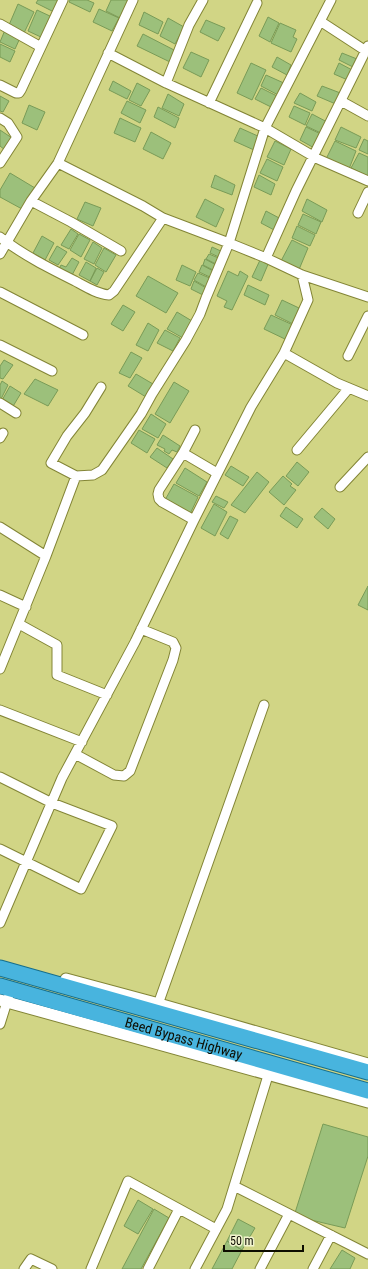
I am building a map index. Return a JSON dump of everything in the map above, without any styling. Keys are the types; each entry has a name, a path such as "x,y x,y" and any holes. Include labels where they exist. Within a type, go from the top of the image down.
{"highway":[{"name":"Beed Bypass Highway","path":"0,968 157,1008 368,1072"},
{"name":"Beed Bypass Highway","path":"4,994 270,1069 368,1091"}],"street":[{"path":"0,85 19,93 63,0"},
{"path":"0,254 8,243 31,201 58,163 133,0"},
{"path":"166,83 189,25 203,0"},
{"path":"101,387 85,413 67,436 51,463 76,476 93,475 102,470 141,414 200,314 229,243 265,128 331,0"},
{"path":"209,103 257,3"},
{"path":"266,258 367,48 320,21"},
{"path":"0,24 41,46"},
{"path":"108,53 166,83 265,128 314,156 368,181"},
{"path":"341,101 368,116"},
{"path":"0,118 8,123 17,137 0,163"},
{"path":"58,163 143,206 163,218 266,258 302,275 368,297"},
{"path":"358,213 368,192"},
{"path":"31,201 121,251"},
{"path":"0,237 47,267 94,291 109,295 114,291 163,218"},
{"path":"0,923 62,778 141,629 251,407 284,353 308,300 302,275"},
{"path":"0,292 83,335"},
{"path":"348,356 368,316"},
{"path":"0,345 52,370"},
{"path":"284,353 337,383 368,396"},
{"path":"297,450 349,388"},
{"path":"0,403 16,413"},
{"path":"194,520 162,502 159,499 158,494 195,430"},
{"path":"183,453 217,473"},
{"path":"340,487 368,457"},
{"path":"1,664 26,607 76,476"},
{"path":"0,527 46,556"},
{"path":"0,596 26,607"},
{"path":"19,624 57,645 57,675 107,695"},
{"path":"75,754 114,774 124,776 130,771 173,660 176,648 173,642 141,629"},
{"path":"157,1008 264,705"},
{"path":"0,710 82,742"},
{"path":"0,777 52,803 112,826 82,889 0,849"},
{"path":"0,961 157,1008 368,1064"},
{"path":"0,1024 4,994"},
{"path":"195,1269 227,1209 270,1069 368,1102"},
{"path":"91,1269 128,1182 216,1229"},
{"path":"234,1186 368,1254"},
{"path":"148,1269 179,1209"},
{"path":"260,1269 289,1214"},
{"path":"314,1269 331,1235"},
{"path":"24,1269 31,1259 52,1269"}],"building":[{"path":"38,0 59,0 54,12 36,3"},
{"path":"70,0 87,0 94,3 90,12 69,2"},
{"path":"111,0 128,0 120,18 106,11"},
{"path":"18,4 34,12 24,33 9,25"},
{"path":"99,9 119,18 112,31 93,22"},
{"path":"37,10 52,17 43,38 28,31"},
{"path":"144,12 163,22 158,34 139,25"},
{"path":"268,17 279,23 270,42 259,36"},
{"path":"168,18 184,27 175,44 160,36"},
{"path":"206,20 225,28 218,41 200,32"},
{"path":"280,23 296,30 293,37 297,39 291,52 271,43"},
{"path":"5,30 20,38 15,49 0,42"},
{"path":"143,34 176,51 170,62 137,46"},
{"path":"0,44 15,51 10,62 0,57"},
{"path":"191,52 209,60 201,77 183,68"},
{"path":"342,53 357,59 353,67 339,60"},
{"path":"277,57 291,65 287,75 272,67"},
{"path":"251,63 266,70 252,100 237,93"},
{"path":"339,63 354,71 350,81 334,74"},
{"path":"266,75 286,84 280,96 261,86"},
{"path":"113,81 131,91 127,99 109,90"},
{"path":"137,83 150,90 141,106 129,100"},
{"path":"322,86 343,94 338,105 317,96"},
{"path":"261,88 279,97 273,108 255,99"},
{"path":"300,93 316,102 312,111 294,103"},
{"path":"168,94 184,104 179,116 162,108"},
{"path":"0,96 9,101 3,112 0,111"},
{"path":"127,101 146,110 140,123 121,113"},
{"path":"29,105 45,112 37,130 22,123"},
{"path":"294,106 310,113 305,125 289,117"},
{"path":"158,107 179,118 175,128 154,117"},
{"path":"312,114 329,123 323,134 306,126"},
{"path":"120,118 141,128 135,142 114,133"},
{"path":"306,127 323,135 316,149 300,140"},
{"path":"341,127 361,137 356,148 335,140"},
{"path":"240,128 260,137 254,150 234,141"},
{"path":"0,130 12,138 5,150 0,146"},
{"path":"151,132 171,143 163,159 143,149"},
{"path":"364,139 368,141 368,154 359,150"},
{"path":"275,141 291,149 284,165 267,157"},
{"path":"335,141 356,151 349,169 326,159"},
{"path":"359,153 368,157 368,176 351,168"},
{"path":"267,159 283,167 277,181 260,173"},
{"path":"10,173 35,188 22,209 0,197 0,190"},
{"path":"215,175 235,185 232,195 211,187"},
{"path":"259,175 275,184 271,195 254,187"},
{"path":"205,199 224,209 216,227 196,217"},
{"path":"307,199 327,210 322,222 302,211"},
{"path":"85,202 101,208 93,226 77,219"},
{"path":"266,211 281,219 276,231 261,223"},
{"path":"303,214 321,222 316,234 298,225"},
{"path":"297,226 315,235 310,246 292,238"},
{"path":"71,229 78,234 69,249 61,245"},
{"path":"79,234 90,240 81,257 70,250"},
{"path":"42,236 54,243 45,260 33,253"},
{"path":"292,240 308,248 298,272 281,261"},
{"path":"93,242 102,248 94,264 84,259"},
{"path":"57,246 67,252 58,265 49,260"},
{"path":"212,247 223,252 221,258 210,253"},
{"path":"104,248 116,255 106,272 95,265"},
{"path":"209,254 221,259 218,265 206,259"},
{"path":"72,258 79,262 71,277 58,271 61,265 66,267"},
{"path":"261,258 269,262 261,281 252,277"},
{"path":"205,259 218,266 215,271 203,265"},
{"path":"86,262 96,268 90,281 79,275"},
{"path":"182,265 196,272 190,286 176,280"},
{"path":"202,265 215,272 212,278 199,272"},
{"path":"97,268 104,272 97,285 90,281"},
{"path":"228,271 238,276 240,271 248,276 232,310 224,307 227,301 217,296"},
{"path":"198,273 212,279 208,288 194,280"},
{"path":"148,276 178,293 166,313 136,296"},
{"path":"194,281 208,289 205,296 191,289"},
{"path":"248,285 269,295 265,305 244,295"},
{"path":"282,300 299,308 293,324 275,315"},
{"path":"123,305 135,312 123,331 111,324"},
{"path":"177,312 192,321 183,338 167,329"},
{"path":"271,315 293,325 287,340 264,329"},
{"path":"148,323 159,330 148,351 136,345"},
{"path":"165,330 180,338 173,351 157,343"},
{"path":"131,352 142,358 130,378 119,373"},
{"path":"4,360 13,365 3,379 0,378 0,366"},
{"path":"136,374 153,384 146,397 128,386"},
{"path":"35,379 58,390 48,406 24,394"},
{"path":"2,381 8,385 0,401 0,385"},
{"path":"174,382 189,391 170,423 155,414"},
{"path":"10,386 21,393 12,408 1,402"},
{"path":"151,414 166,424 158,438 142,429"},
{"path":"139,430 155,439 147,453 131,443"},
{"path":"163,435 180,446 177,452 172,450 169,454 164,451 165,449 157,445"},
{"path":"157,448 173,459 167,468 150,457"},
{"path":"297,462 309,472 298,486 286,476"},
{"path":"231,466 249,477 243,486 225,475"},
{"path":"185,468 207,482 199,496 176,483"},
{"path":"257,472 269,482 245,513 231,505"},
{"path":"283,476 292,484 290,486 296,490 284,505 269,492"},
{"path":"174,484 198,497 190,514 165,500"},
{"path":"216,496 228,502 224,508 212,502"},
{"path":"214,504 227,512 215,536 201,528"},
{"path":"286,507 303,519 297,528 280,516"},
{"path":"322,508 335,519 328,529 314,517"},
{"path":"230,516 238,520 228,539 220,534"},
{"path":"368,586 368,610 358,605"},
{"path":"323,1124 368,1137 368,1156 345,1228 294,1216"},
{"path":"138,1200 153,1209 138,1234 124,1226"},
{"path":"154,1209 169,1218 141,1269 122,1269"},
{"path":"238,1219 255,1228 242,1250 227,1241"},
{"path":"227,1241 242,1250 232,1269 212,1269"},
{"path":"342,1250 355,1258 350,1269 330,1269"}]}
